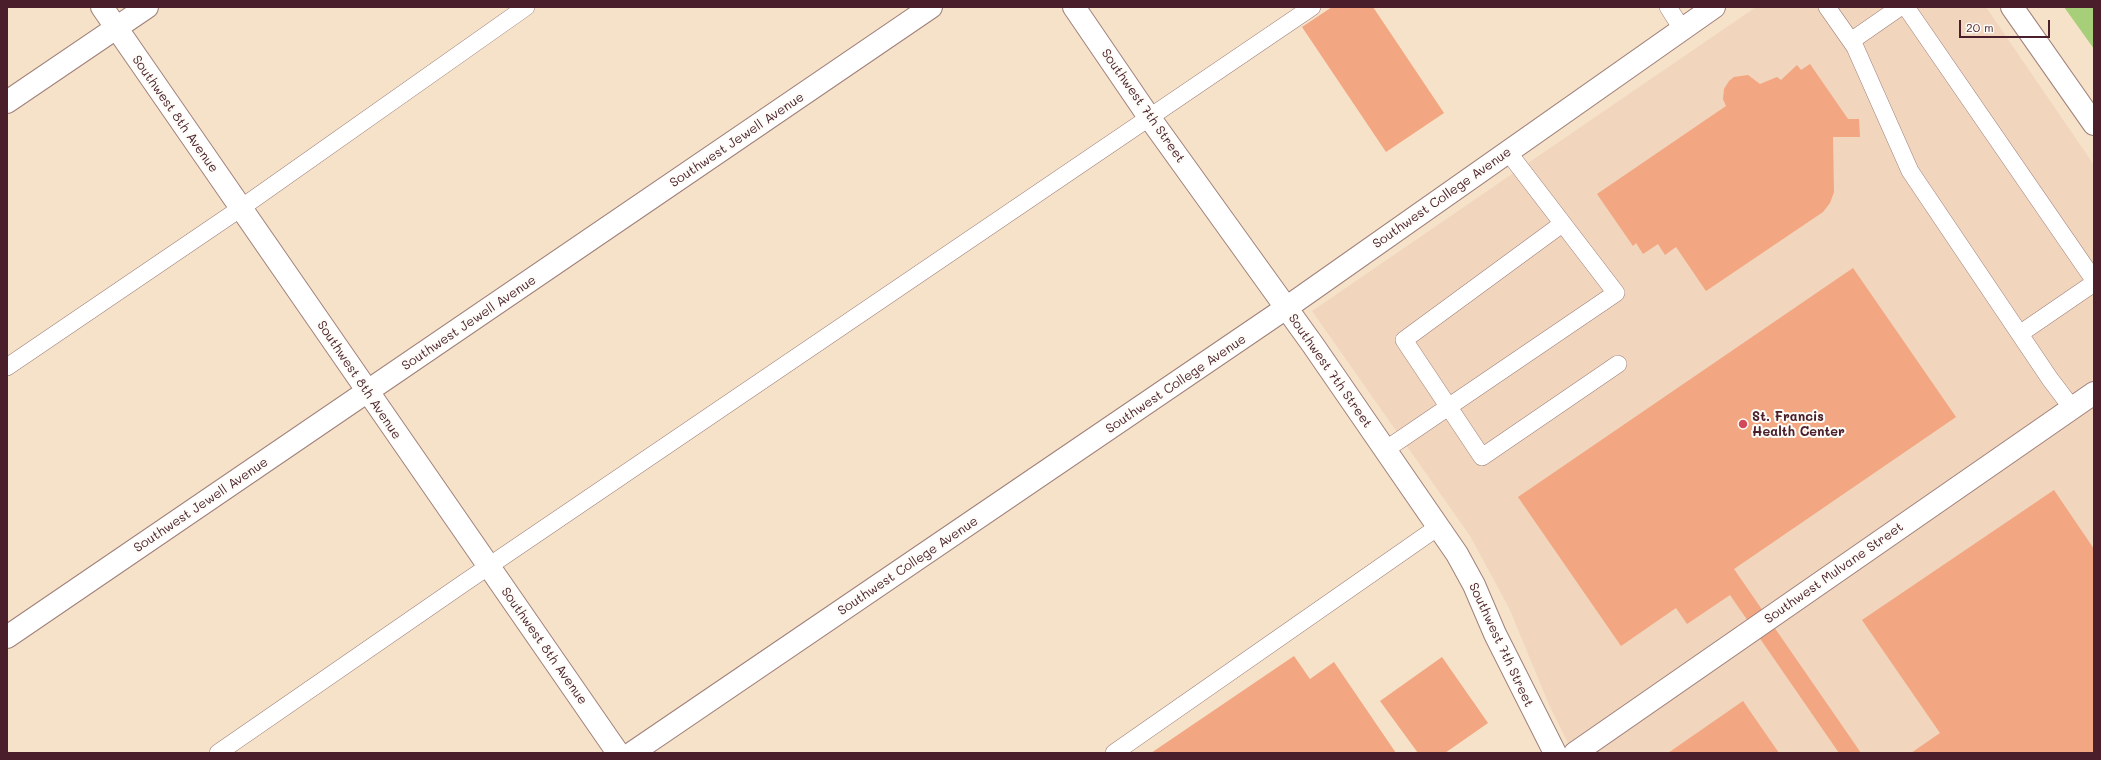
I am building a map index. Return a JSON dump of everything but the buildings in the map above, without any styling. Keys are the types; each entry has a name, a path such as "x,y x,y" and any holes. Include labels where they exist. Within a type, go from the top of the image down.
{"street":[{"name":"Southwest 8th Avenue","path":"102,7 618,753"},
{"path":"7,102 148,7"},
{"name":"Southwest Jewell Avenue","path":"7,637 930,7"},
{"name":"Southwest 7th Street","path":"1074,7 1457,554 1474,585 1495,634 1555,753"},
{"name":"Southwest College Avenue","path":"632,753 1286,308 1714,7"},
{"path":"2012,7 2094,124"},
{"name":"Southwest Mulvane Street","path":"1575,753 2094,393"}],"lane":[{"path":"7,367 241,208 526,7"},
{"path":"218,753 1312,7"},
{"path":"1668,7 1682,29"},
{"path":"1827,7 1850,41 1910,171 2021,333 2050,379 2072,408"},
{"path":"1850,41 1900,7"},
{"path":"1906,7 2094,280"},
{"path":"1385,450 1616,293 1508,152"},
{"path":"1562,224 1404,340 1482,457 1618,364"},
{"path":"2021,333 2094,283"},
{"path":"1114,753 1438,527"}],"shaded area":[{"name":"St. Francis Health Center","path":"1756,7 1986,7 2094,165 2094,753 1573,753 1550,707 1509,608 1470,536 1312,311"}],"green space":[{"path":"2064,7 2094,7 2094,49"}],"place":[{"name":"St. Francis Health Center","path":"1743,424"}]}
